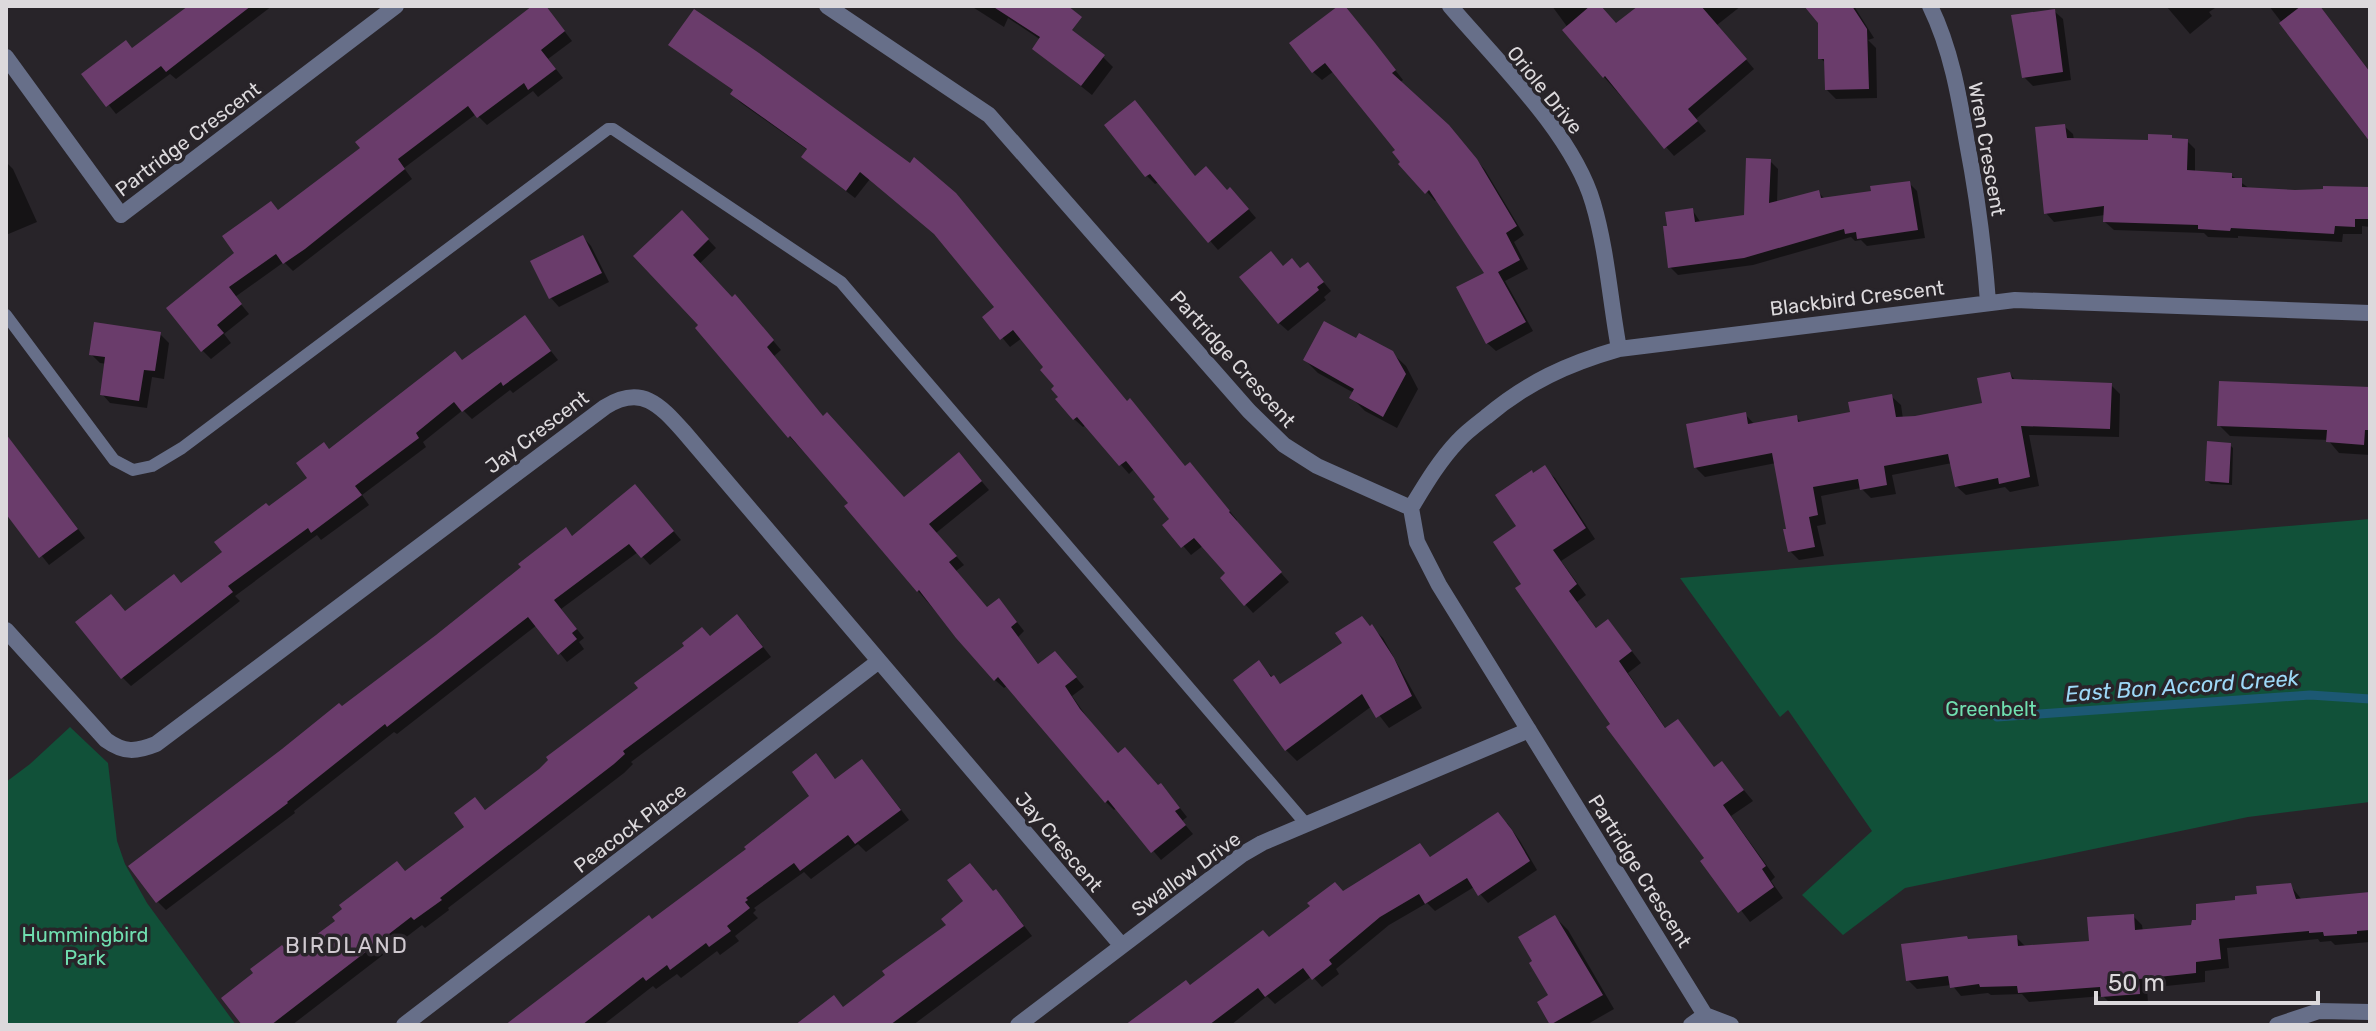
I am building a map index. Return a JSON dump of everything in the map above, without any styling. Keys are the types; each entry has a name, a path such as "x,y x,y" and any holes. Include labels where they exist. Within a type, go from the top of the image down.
{"street":[{"name":"Partridge Crescent","path":"6,57 121,215 396,6"},
{"name":"Partridge Crescent","path":"827,6 989,115 1249,411 1284,445 1317,466 1411,508 1417,542 1439,585 1705,1015"},
{"name":"Oriole Drive","path":"1450,6 1547,120 1576,163 1593,200 1619,349"},
{"name":"Wren Crescent","path":"1930,6 1949,53 1960,101 1981,231 1988,302"},
{"name":"Blackbird Crescent","path":"1411,508 1428,479 1459,439 1493,411 1536,380 1577,361 1619,349 2015,300 2370,313"},
{"name":"Jay Crescent","path":"6,630 106,740 118,749 132,752 144,749 156,744 605,407 618,398 645,397 668,414 1122,946"},
{"name":"Peacock Place","path":"404,1025 879,661"},
{"name":"Swallow Drive","path":"1018,1025 1243,854 1281,834 1529,730"},
{"path":"2277,1025 2319,1011 2370,1012"},
{"path":"1691,1025 1705,1015 1731,1025"}],"lane":[{"path":"6,315 114,460 133,470 152,466 182,448 608,129 613,129 841,282 1306,824"}],"green space":[{"name":"Greenbelt","path":"2370,519 2370,802 2248,817 1905,888 1843,935 1802,895 1872,831 1788,710 1780,717 1680,578"},
{"name":"Hummingbird Park","path":"70,727 108,763 117,841 125,864 147,903 236,1025 6,1025 6,782"}],"building":[{"path":"188,6 251,6 166,72 161,66 106,107 81,74 126,40 132,48"},
{"path":"532,6 546,6 565,31 541,50 556,69 528,90 524,83 477,118 468,106 398,159 405,169 305,249 283,264 276,254 229,287 242,304 217,325 224,333 201,352 166,308 234,253 222,236 271,201 278,210 360,148 355,142"},
{"path":"992,6 1068,6 1082,17 1072,30 1105,55 1081,86 1032,49 1040,37"},
{"path":"1338,6 1345,6 1396,70 1392,73 1449,125 1477,159 1517,226 1506,233 1520,260 1498,272 1526,322 1486,344 1456,287 1484,273 1429,190 1425,194 1398,164 1400,162 1392,152 1395,150 1325,63 1312,73 1289,43"},
{"path":"1590,6 1601,6 1616,23 1638,6 1701,6 1747,59 1688,109 1698,121 1664,149 1605,76 1603,78 1562,30"},
{"path":"1804,6 1852,6 1867,29 1869,89 1825,90 1824,59 1818,59 1818,23"},
{"path":"2301,6 2320,6 2370,72 2370,142 2279,23"},
{"path":"694,9 910,163 914,157 956,193 1127,401 1130,398 1185,466 1190,462 1282,572 1244,606 1220,578 1225,573 1194,538 1181,548 1162,525 1169,519 1153,499 1155,497 1126,461 1119,466 1077,417 1073,420 1055,399 1058,397 1051,389 1054,386 1040,370 1043,367 1013,330 1000,340 982,317 994,307 934,234 860,172 846,191 801,157 807,149 730,94 733,90 668,45"},
{"path":"2055,9 2063,72 2022,78 2011,15"},
{"path":"1135,100 1195,176 1206,166 1249,209 1208,243 1150,174 1145,177 1104,125"},
{"path":"2065,124 2067,138 2148,140 2148,134 2188,139 2187,170 2232,173 2232,178 2242,178 2242,187 2295,190 2323,189 2323,186 2370,187 2370,219 2355,219 2355,227 2335,226 2334,234 2103,222 2104,206 2044,214 2035,127"},
{"path":"1746,158 1771,159 1769,203 1819,190 1821,198 1871,191 1870,186 1910,181 1918,230 1857,239 1856,232 1845,234 1844,229 1744,258 1668,268 1663,226 1667,226 1665,212 1693,208 1695,222 1744,215"},
{"path":"682,210 709,239 693,255 732,297 735,294 774,340 767,347 823,416 827,412 904,497 959,452 982,481 929,524 957,556 949,562 987,607 999,598 1017,622 1011,627 1038,664 1055,651 1077,677 1065,686 1080,709 1118,753 1125,747 1158,785 1161,783 1180,808 1175,811 1186,825 1151,853 998,677 994,681 956,638 919,590 917,592 844,506 848,503 695,328 698,325 633,256"},
{"path":"583,235 602,273 549,299 530,261"},
{"path":"1271,251 1283,266 1292,258 1300,268 1308,262 1324,282 1317,287 1319,290 1278,324 1239,277"},
{"path":"525,315 551,351 503,386 501,382 462,412 454,402 416,433 419,438 355,486 362,495 311,533 308,528 228,586 233,592 121,679 75,622 111,594 125,611 174,574 181,583 222,552 214,542 266,503 269,506 307,478 296,463 324,442 329,449 455,351 462,360"},
{"path":"1324,321 1356,338 1359,333 1393,351 1406,374 1383,417 1349,398 1354,389 1303,360"},
{"path":"94,322 161,332 155,371 144,370 139,401 100,395 105,357 89,355"},
{"path":"2010,372 2012,379 2112,383 2110,429 2021,426 2030,477 1999,484 1998,478 1955,487 1948,454 1884,466 1887,485 1860,490 1858,479 1813,487 1818,515 1809,517 1815,547 1788,552 1772,453 1694,468 1686,424 1746,412 1748,424 1797,415 1798,422 1850,412 1848,402 1892,394 1896,417 1915,416 1982,403 1977,378"},
{"path":"2219,381 2370,387 2370,430 2365,430 2364,445 2326,442 2327,430 2217,426"},
{"path":"6,434 78,529 39,558 6,514"},
{"path":"2207,441 2231,443 2229,483 2205,481"},
{"path":"1545,465 1586,528 1553,550 1577,584 1569,591 1596,628 1608,619 1632,651 1619,661 1665,728 1678,719 1714,767 1722,761 1744,790 1723,805 1766,866 1762,869 1774,887 1738,913 1700,861 1704,858 1606,727 1610,724 1515,588 1521,584 1493,542 1516,526 1495,495 1532,470 1533,473"},
{"path":"635,484 674,531 641,558 629,544 554,600 577,629 572,633 577,639 558,655 528,617 156,903 128,866 339,703 342,706 436,635 566,527 572,536"},
{"path":"737,614 763,647 623,751 625,754 614,764 440,898 442,900 414,920 411,917 271,1025 242,1025 221,998 253,973 250,969 282,945 288,952 293,952 335,921 332,917 342,909 339,905 397,861 405,871 464,827 454,813 475,797 485,810 539,769 548,760 546,757 638,688 634,683 684,646 682,643 702,627 710,636"},
{"path":"1362,616 1370,626 1372,624 1394,658 1412,696 1376,718 1362,694 1285,751 1233,680 1259,660 1280,684 1342,643 1335,633"},
{"path":"816,753 835,779 862,759 901,810 855,844 848,835 800,871 794,863 746,898 748,900 745,902 750,908 727,926 731,931 709,947 706,943 670,970 667,965 646,981 643,977 582,1025 505,1025 649,915 652,919 746,849 744,847 809,796 792,772"},
{"path":"1498,812 1530,861 1478,896 1467,878 1425,904 1419,894 1380,917 1329,960 1332,964 1312,980 1303,968 1265,997 1258,988 1209,1025 1125,1025 1186,980 1190,985 1263,930 1269,937 1310,906 1307,903 1335,882 1343,891 1420,843 1430,857"},
{"path":"970,863 993,891 996,889 1024,926 890,1025 795,1025 834,995 843,1007 885,975 882,971 946,925 941,919 963,901 947,880"},
{"path":"2291,883 2296,899 2370,892 2370,930 2324,936 2323,932 2309,931 2219,939 2221,959 2196,962 2196,973 2139,979 2140,994 2101,997 2100,987 2018,993 2017,986 1980,987 1979,984 1950,988 1948,976 1906,981 1901,944 1967,936 1968,939 2017,935 2018,946 2089,941 2087,917 2134,914 2135,930 2191,925 2192,920 2196,920 2196,904 2257,894 2256,886"},
{"path":"1555,915 1603,995 1550,1025 1537,1002 1548,995 1518,937"}],"waterway":[{"name":"East Bon Accord Creek","path":"1997,717 2310,695 2370,699"}],"district":[{"name":"BIRDLAND","path":"347,945"}]}
